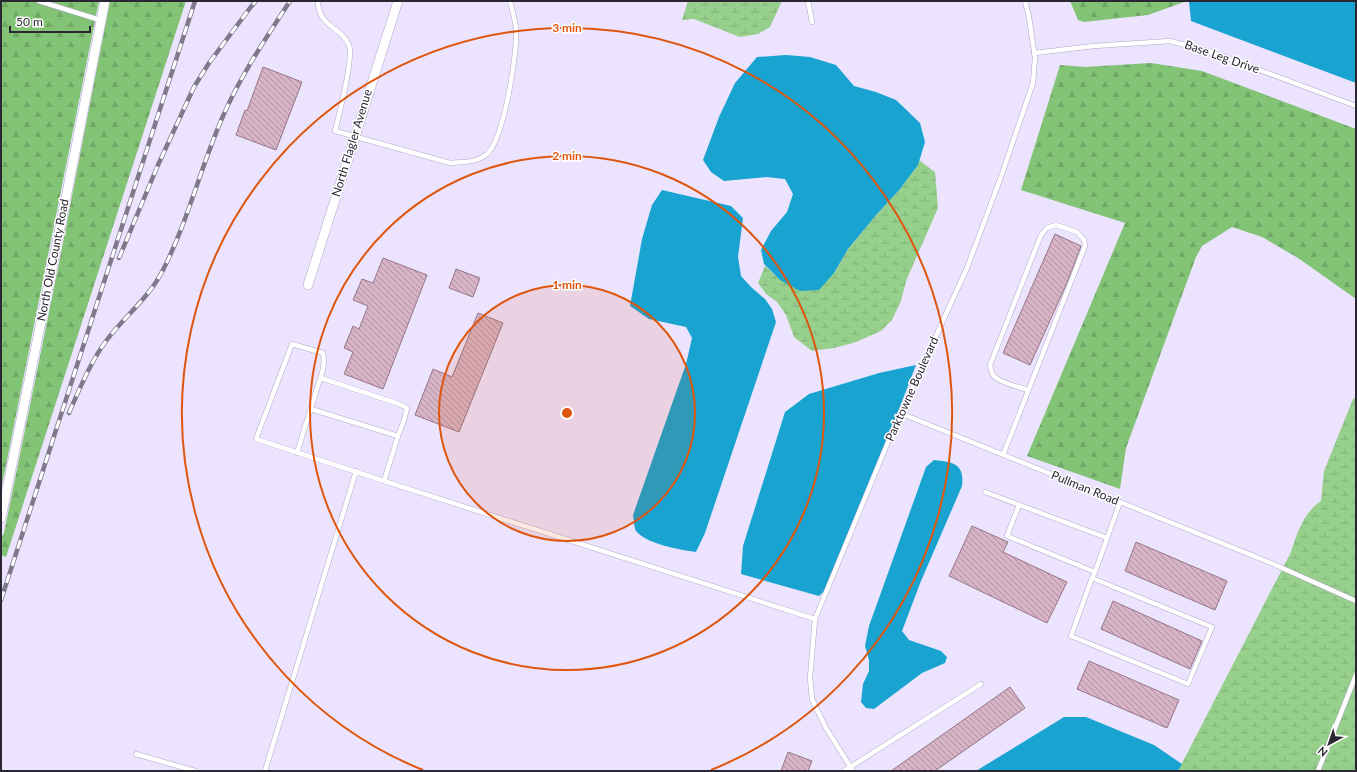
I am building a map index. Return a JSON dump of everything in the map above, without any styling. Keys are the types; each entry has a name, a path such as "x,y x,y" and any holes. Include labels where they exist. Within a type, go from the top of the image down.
{"street":[{"name":"North Old County Road","path":"1,518 105,1"},
{"name":"North Flagler Avenue","path":"308,285 398,1"}],"lane":[{"path":"38,1 100,20"},
{"path":"318,1 324,20 347,40 350,46 350,62 344,96 335,131 450,163 467,162 478,159 488,153 496,143 510,89 514,61 516,28 510,1"},
{"path":"808,1 812,22"},
{"name":"Parktowne Boulevard","path":"852,769 826,728 812,699 810,678 815,619 900,414 967,268 1002,174 1033,83 1034,53 1029,17 1025,1"},
{"name":"Base Leg Drive","path":"1034,53 1094,46 1170,41 1211,52 1356,106"},
{"path":"1003,455 1085,246 1084,240 1077,232 1056,225 1047,228 1041,235 990,365 994,377 1028,390"},
{"path":"297,453 325,363 323,353 292,344 256,439 297,453 815,619"},
{"path":"321,378 407,408 384,480"},
{"path":"310,409 398,436"},
{"name":"Pullman Road","path":"900,414 1271,563 1356,601"},
{"path":"265,771 356,471"},
{"path":"985,492 1107,538"},
{"path":"1092,578 1212,627 1188,684 1071,636 1092,578 1095,572 1120,502"},
{"path":"1019,505 1006,536 1095,572"},
{"path":"1318,771 1356,674"},
{"path":"844,771 852,769 981,684"},
{"path":"136,754 195,771"}],"green space":[{"path":"1,1 99,1 1,490"},
{"path":"110,1 186,1 6,557 1,555 1,538 4,533 60,258"},
{"path":"688,1 782,1 770,27 758,34 740,37 694,19 682,20"},
{"path":"1070,1 1187,1 1148,15 1084,22 1078,20"},
{"path":"1151,63 1202,71 1356,129 1356,299 1298,258 1262,237 1232,227 1202,246 1196,257 1126,448 1120,489 1027,456 1125,223 1021,190 1060,65 1085,67"},
{"path":"919,160 935,172 938,208 906,281 901,301 892,320 881,331 856,342 834,348 812,351 794,337 786,315 777,302 766,294 758,283 765,266 780,280 834,273 848,249 900,189 918,165"},
{"path":"1356,398 1356,771 1178,771 1291,552 1302,524 1310,511 1321,501 1324,471 1353,399"}],"water":[{"path":"1189,1 1356,1 1356,83 1191,21"},
{"path":"786,55 810,57 836,65 854,86 876,92 896,100 920,123 925,142 918,165 900,189 848,249 834,273 819,290 800,291 780,280 764,264 761,250 771,231 787,212 793,194 785,179 766,177 724,181 711,172 703,160 719,117 735,83 757,57"},
{"path":"662,190 731,206 743,218 738,257 741,276 765,299 772,309 776,322 705,533 696,552 664,546 641,536 636,531 633,515 686,364 692,338 686,327 649,319 630,306 642,239 652,205"},
{"path":"916,365 832,584 819,596 741,574 743,546 785,412 809,394 879,373"},
{"path":"934,460 956,465 961,473 962,486 921,581 902,631 909,640 941,651 947,657 945,663 922,673 874,709 866,708 861,702 863,684 869,671 869,660 865,646 869,626 926,467"},
{"path":"1064,717 1086,717 1154,745 1182,764 1178,771 976,771"}],"building":[{"path":"263,67 302,82 276,150 236,135 245,110 247,111"},
{"path":"1055,234 1081,246 1066,285 1030,365 1003,353"},
{"path":"383,258 427,275 383,389 344,374 353,352 344,348 353,326 359,329 368,306 353,300 362,279 373,283"},
{"path":"456,269 480,278 473,297 449,288"},
{"path":"478,313 503,323 459,432 415,415 433,369 452,377"},
{"path":"972,526 1008,542 1003,552 1067,582 1047,623 949,576"},
{"path":"1136,542 1227,581 1215,610 1125,571"},
{"path":"1113,601 1202,641 1190,669 1101,629"},
{"path":"1089,661 1179,700 1167,728 1077,689"},
{"path":"1010,687 1025,708 935,771 891,771"},
{"path":"788,752 812,761 808,771 781,771"}],"railway":[{"path":"1,600 195,1"},
{"path":"119,258 158,165 194,87 209,63 256,1"},
{"path":"69,413 100,349 113,332 151,290 163,270 180,232 215,135 230,101 254,57 290,1"}]}
